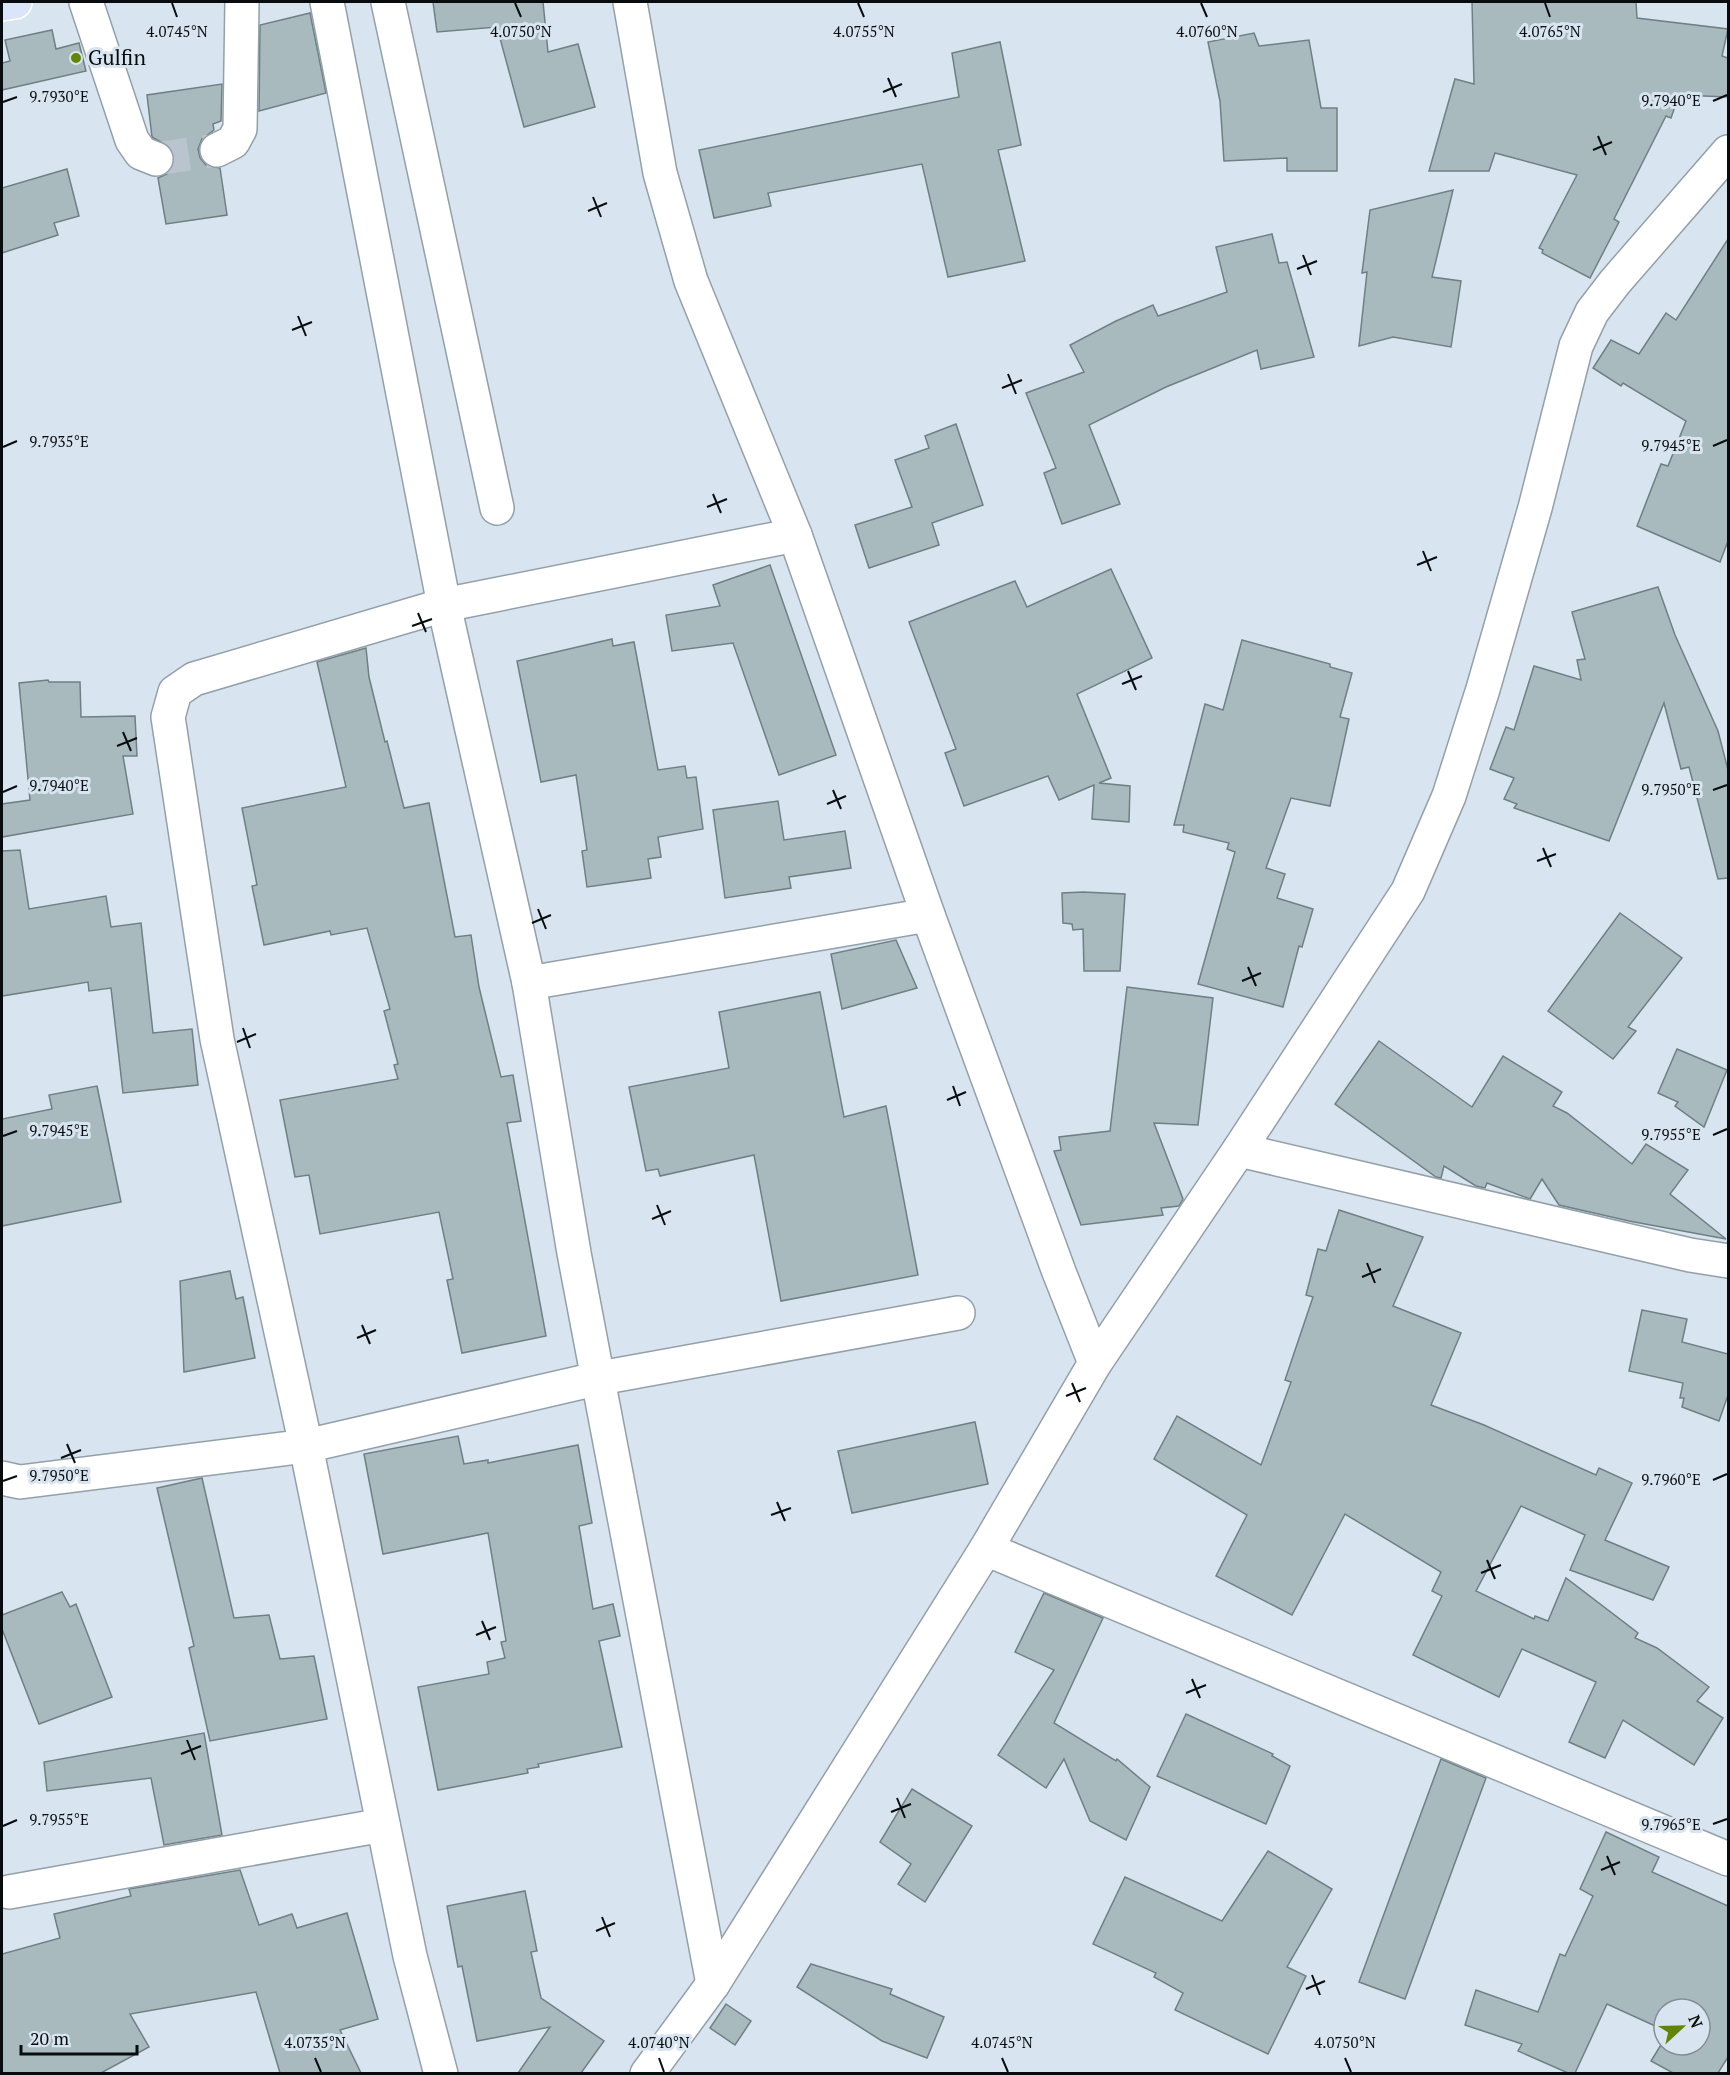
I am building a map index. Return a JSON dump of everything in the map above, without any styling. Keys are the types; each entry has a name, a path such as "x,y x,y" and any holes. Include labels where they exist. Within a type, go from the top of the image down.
{"main road":[{"path":"2,4 15,2"}],"street":[{"path":"86,2 132,140 141,153 156,159"},
{"path":"217,150 233,142 240,129 242,2"},
{"path":"327,2 444,604 529,983 574,1253 600,1378 713,1984"},
{"path":"388,2 497,508"},
{"path":"630,2 660,173 691,281 795,535 928,915 1059,1272 1095,1363"},
{"path":"647,2073 713,1984 986,1549 1095,1363 1239,1150 1408,891 1449,796 1535,508 1575,346 1593,312 1615,282 1728,152"},
{"path":"441,2073 410,1956 306,1446 217,1039 168,717 175,692 194,679 444,604 795,535"},
{"path":"529,983 928,915"},
{"path":"1239,1150 1690,1255 1728,1261"},
{"path":"2,1478 20,1482 306,1446 600,1378 958,1313"},
{"path":"986,1549 1728,1859"},
{"path":"9,1892 383,1825"}],"building":[{"path":"433,2 543,2 548,52 578,44 595,107 524,127 497,27 437,32"},
{"path":"1472,2 1636,2 1637,18 1728,29 1722,56 1728,58 1728,97 1679,95 1671,118 1666,116 1614,219 1619,222 1590,278 1542,253 1543,250 1539,248 1577,175 1495,153 1489,171 1429,171 1455,79 1474,84"},
{"path":"310,13 326,93 259,111 260,25"},
{"path":"52,30 56,49 79,43 86,71 2,90 2,63 10,61 5,40"},
{"path":"1254,33 1259,46 1309,40 1321,108 1337,108 1337,171 1287,171 1287,158 1224,161 1220,101 1208,42"},
{"path":"1000,42 1021,145 998,150 1025,261 948,277 922,164 768,193 771,206 714,218 699,150 959,97 952,53"},
{"path":"222,84 221,121 213,124 214,130 202,139 198,149 200,158 206,165 220,168 227,215 166,224 158,178 167,174 173,166 174,156 170,147 152,137 147,95"},
{"path":"67,169 79,216 54,223 58,235 2,253 2,188"},
{"path":"1453,190 1432,277 1461,281 1451,347 1393,337 1359,346 1367,272 1362,273 1370,210"},
{"path":"1272,234 1279,263 1287,262 1314,357 1261,369 1257,350 1166,387 1089,425 1120,504 1062,524 1044,473 1056,468 1026,393 1084,372 1070,345 1116,321 1153,305 1158,316 1227,292 1216,247"},
{"path":"1728,239 1728,541 1720,562 1637,526 1661,464 1668,466 1686,421 1623,383 1621,386 1593,368 1611,340 1639,354 1666,313 1676,320"},
{"path":"956,424 983,505 932,523 939,545 869,568 855,525 912,507 895,460 929,448 925,436"},
{"path":"770,565 836,755 779,775 733,643 672,651 666,615 720,606 713,585"},
{"path":"1111,569 1152,658 1077,694 1111,778 1099,783 1130,786 1129,822 1092,819 1094,785 1059,800 1048,776 964,806 945,753 956,749 909,622 1015,581 1027,607"},
{"path":"1658,587 1675,635 1718,731 1728,770 1728,878 1718,879 1689,767 1681,769 1664,703 1609,841 1514,808 1517,804 1504,799 1514,778 1490,769 1506,727 1514,730 1534,666 1581,680 1577,660 1585,659 1572,612"},
{"path":"612,639 613,646 634,642 658,770 685,766 687,778 696,777 703,829 658,837 661,857 648,859 651,878 587,887 582,851 587,850 576,775 541,782 517,661"},
{"path":"1242,640 1330,664 1330,667 1352,673 1340,717 1349,719 1330,806 1291,798 1266,868 1285,874 1277,898 1313,909 1302,947 1299,946 1283,1007 1198,984 1235,852 1227,849 1229,843 1183,832 1184,825 1174,825 1205,704 1223,710"},
{"path":"366,648 369,677 404,808 429,803 455,937 471,935 479,987 501,1077 513,1075 521,1121 507,1123 546,1336 462,1353 447,1280 453,1279 439,1212 320,1234 309,1175 295,1177 280,1100 398,1079 394,1065 398,1064 384,1011 390,1009 367,928 331,935 330,931 264,945 252,886 257,885 242,808 346,787 317,662"},
{"path":"48,680 49,682 80,682 81,717 135,716 137,756 123,756 133,814 2,837 2,804 30,800 19,683"},
{"path":"778,801 784,840 845,831 851,868 789,877 791,888 725,898 713,810"},
{"path":"20,850 29,909 106,896 111,927 141,923 153,1033 192,1029 198,1085 123,1093 111,988 89,991 88,982 2,996 2,851"},
{"path":"1062,893 1125,894 1120,971 1084,971 1083,929 1073,930 1072,924 1063,923"},
{"path":"1620,913 1682,958 1628,1027 1636,1031 1613,1059 1548,1011"},
{"path":"896,940 917,988 842,1009 831,954"},
{"path":"1127,987 1213,998 1198,1125 1154,1123 1183,1199 1179,1206 1161,1208 1163,1215 1081,1225 1054,1151 1061,1150 1059,1137 1110,1131"},
{"path":"820,992 844,1117 886,1106 918,1275 781,1301 754,1155 660,1176 658,1169 646,1171 629,1087 729,1068 719,1012"},
{"path":"1379,1041 1472,1107 1503,1056 1562,1092 1553,1106 1567,1113 1632,1164 1646,1144 1688,1170 1670,1194 1726,1239 1559,1205 1542,1179 1530,1199 1487,1183 1485,1188 1476,1186 1444,1166 1441,1178 1436,1177 1335,1104"},
{"path":"1677,1049 1727,1070 1704,1127 1675,1106 1678,1102 1658,1093"},
{"path":"97,1086 121,1202 2,1226 2,1119 52,1109 49,1095"},
{"path":"1339,1210 1423,1237 1393,1306 1461,1333 1431,1405 1484,1425 1596,1475 1599,1468 1632,1483 1605,1540 1669,1567 1653,1600 1570,1570 1585,1535 1521,1506 1476,1591 1534,1619 1535,1616 1548,1621 1566,1578 1638,1633 1635,1638 1657,1648 1709,1687 1697,1701 1723,1718 1694,1765 1623,1720 1605,1758 1569,1742 1596,1682 1522,1649 1499,1697 1413,1655 1442,1596 1432,1591 1441,1572 1345,1514 1292,1615 1216,1576 1247,1515 1154,1459 1177,1416 1261,1465 1291,1382 1285,1380 1313,1297 1306,1295 1318,1249 1326,1251"},
{"path":"230,1271 236,1299 243,1297 255,1358 184,1372 180,1281"},
{"path":"1642,1310 1687,1319 1682,1342 1728,1354 1728,1395 1719,1421 1682,1407 1684,1398 1680,1398 1683,1383 1629,1371"},
{"path":"975,1422 988,1484 852,1513 838,1451"},
{"path":"458,1436 464,1464 488,1460 488,1463 578,1445 592,1523 579,1526 593,1609 613,1604 620,1636 599,1641 622,1747 538,1764 539,1767 527,1769 528,1773 438,1790 418,1687 489,1674 487,1662 505,1658 501,1642 506,1641 488,1533 383,1554 364,1454"},
{"path":"202,1478 234,1618 269,1615 280,1659 314,1656 327,1719 210,1741 189,1648 194,1646 157,1488"},
{"path":"62,1592 70,1607 76,1604 112,1697 39,1724 2,1629 2,1615"},
{"path":"1044,1593 1103,1618 1054,1723 1116,1761 1117,1759 1150,1787 1126,1840 1090,1821 1064,1759 1046,1788 998,1755 1054,1670 1015,1652"},
{"path":"1186,1714 1273,1754 1272,1756 1290,1766 1266,1824 1157,1776"},
{"path":"204,1733 222,1835 164,1845 151,1778 47,1791 44,1762"},
{"path":"1441,1759 1486,1778 1405,1999 1359,1982"},
{"path":"912,1789 972,1826 925,1902 898,1884 911,1864 880,1842"},
{"path":"1606,1832 1659,1857 1652,1872 1728,1906 1728,2057 1718,2073 1673,2073 1651,2061 1653,2057 1712,2057 1712,1997 1652,1997 1652,2025 1607,2004 1575,2073 1568,2073 1518,2051 1522,2044 1465,2025 1476,1990 1538,2012 1560,1954 1565,1956 1593,1896 1580,1889"},
{"path":"1268,1851 1332,1889 1287,1967 1306,1976 1268,2054 1175,2010 1183,1993 1154,1977 1156,1973 1093,1944 1125,1877 1222,1921"},
{"path":"240,1870 259,1925 292,1914 297,1928 347,1913 378,2019 340,2030 361,2073 280,2073 256,1992 130,2014 149,2047 101,2073 2,2073 2,1954 60,1938 54,1914 131,1896 129,1889"},
{"path":"525,1891 537,1951 531,1952 541,1998 604,2041 581,2073 518,2073 550,2027 477,2041 462,1966 458,1967 447,1906"},
{"path":"811,1964 892,1989 890,1994 944,2017 927,2058 882,2041 797,1987"},
{"path":"726,2004 751,2021 735,2045 710,2028"}],"tunnel":[{"path":"156,159 217,150"}],"place":[{"name":"Gulfin","path":"76,58"}]}
